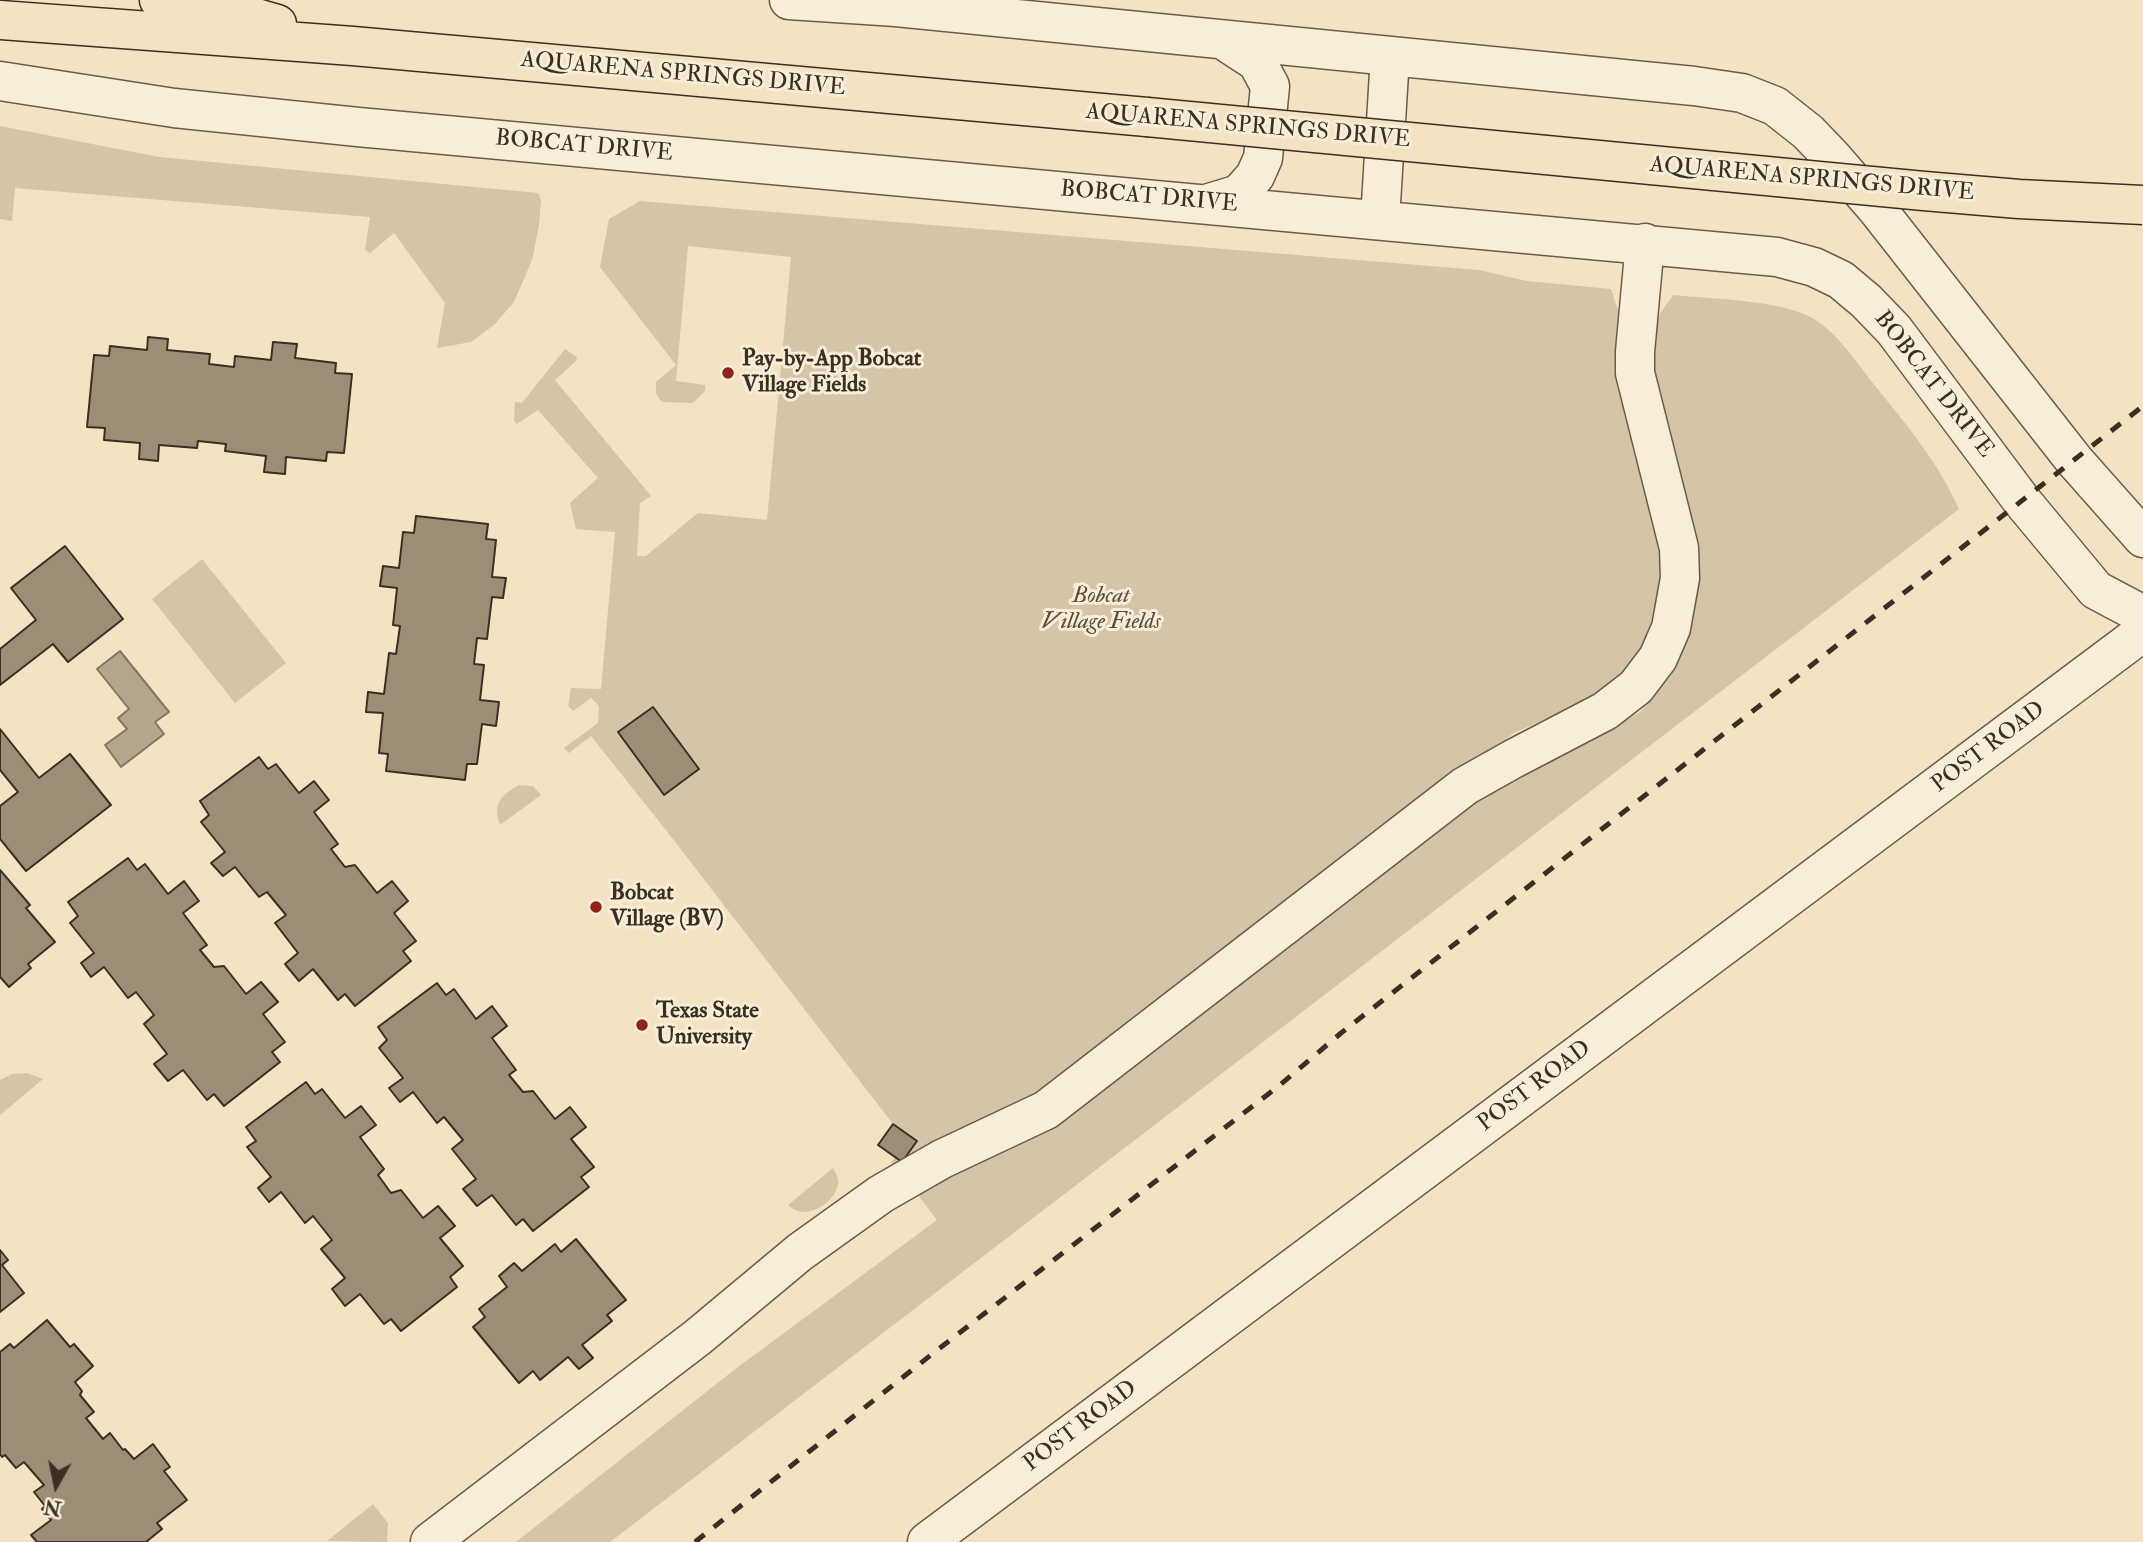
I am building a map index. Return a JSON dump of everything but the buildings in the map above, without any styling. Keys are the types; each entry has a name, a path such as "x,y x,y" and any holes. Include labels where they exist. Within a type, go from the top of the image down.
{"main road":[{"name":"AQUARENA SPRINGS DRIVE","path":"159,0 208,4 353,46"},
{"name":"AQUARENA SPRINGS DRIVE","path":"0,20 353,46 1147,117 1924,191 2143,205"}],"street":[{"path":"789,0 896,7 1694,86 1742,93 1775,106 1808,132 1850,177 2074,460 2143,538"},
{"path":"1206,204 1239,194 1255,176 1263,158 1270,86 1257,62 1225,41"},
{"path":"1380,220 1390,56"},
{"name":"BOBCAT DRIVE","path":"0,81 174,108 358,127 1777,257 1814,267 1842,281 1866,301 1894,330 2022,501 2096,590 2143,615"},
{"path":"430,1542 698,1337 800,1252 881,1194 942,1159 1046,1110 1465,786 1605,711 1636,687 1658,658 1671,628 1678,593 1680,562 1676,534 1635,373 1645,243"},
{"name":"POST ROAD","path":"937,1539 2143,632"}],"green space":[{"path":"0,126 159,157 538,193 541,200 539,225 532,260 514,302 494,325 471,342 437,348 445,303 394,233 370,253 365,250 370,217 15,188 12,221 0,219"},
{"name":"Bobcat Village Fields","path":"640,201 1479,270 1527,281 1611,289 1619,313 1620,393 1659,541 1660,573 1655,619 1637,654 1615,682 1577,708 1514,733 1408,811 1040,1098 894,1167 891,1163 895,1157 878,1145 893,1124 669,834 591,736 569,753 564,748 598,723 599,706 591,698 573,711 568,706 571,688 601,689 615,532 576,529 570,503 598,478 538,410 517,424 514,421 515,402 522,403 565,349 577,357 555,380 651,496 640,503 637,556 646,556 698,513 767,520 791,257 688,246 676,381 705,385 705,391 693,403 664,402 656,393 656,382 676,365 600,267 609,219"},
{"path":"1673,295 1766,304 1801,313 1823,325 1846,348 1920,442 1959,509 610,1542 516,1542 734,1370 937,1220 915,1191 955,1175 1019,1142 1457,809 1640,712 1661,688 1674,667 1697,553 1696,535 1665,425 1654,366 1654,340 1658,318"},
{"path":"202,559 286,663 235,703 152,599"},
{"path":"519,785 533,786 541,795 500,825 497,811 500,801"},
{"path":"27,1073 43,1079 0,1115 0,1080 12,1074"},
{"path":"833,1168 838,1178 838,1186 825,1204 805,1212 797,1211 788,1205"},
{"path":"373,1504 388,1523 387,1542 327,1541"}],"shaded area":[{"path":"120,651 169,712 155,722 164,734 121,767 105,745 127,729 118,718 129,709 97,669"}],"railway":[{"path":"695,1542 2143,406"}],"place":[{"name":"Pay-by-App Bobcat Village Fields","path":"728,373"},
{"name":"Bobcat Village (BV)","path":"596,907"},
{"name":"Texas State University","path":"642,1025"}]}
